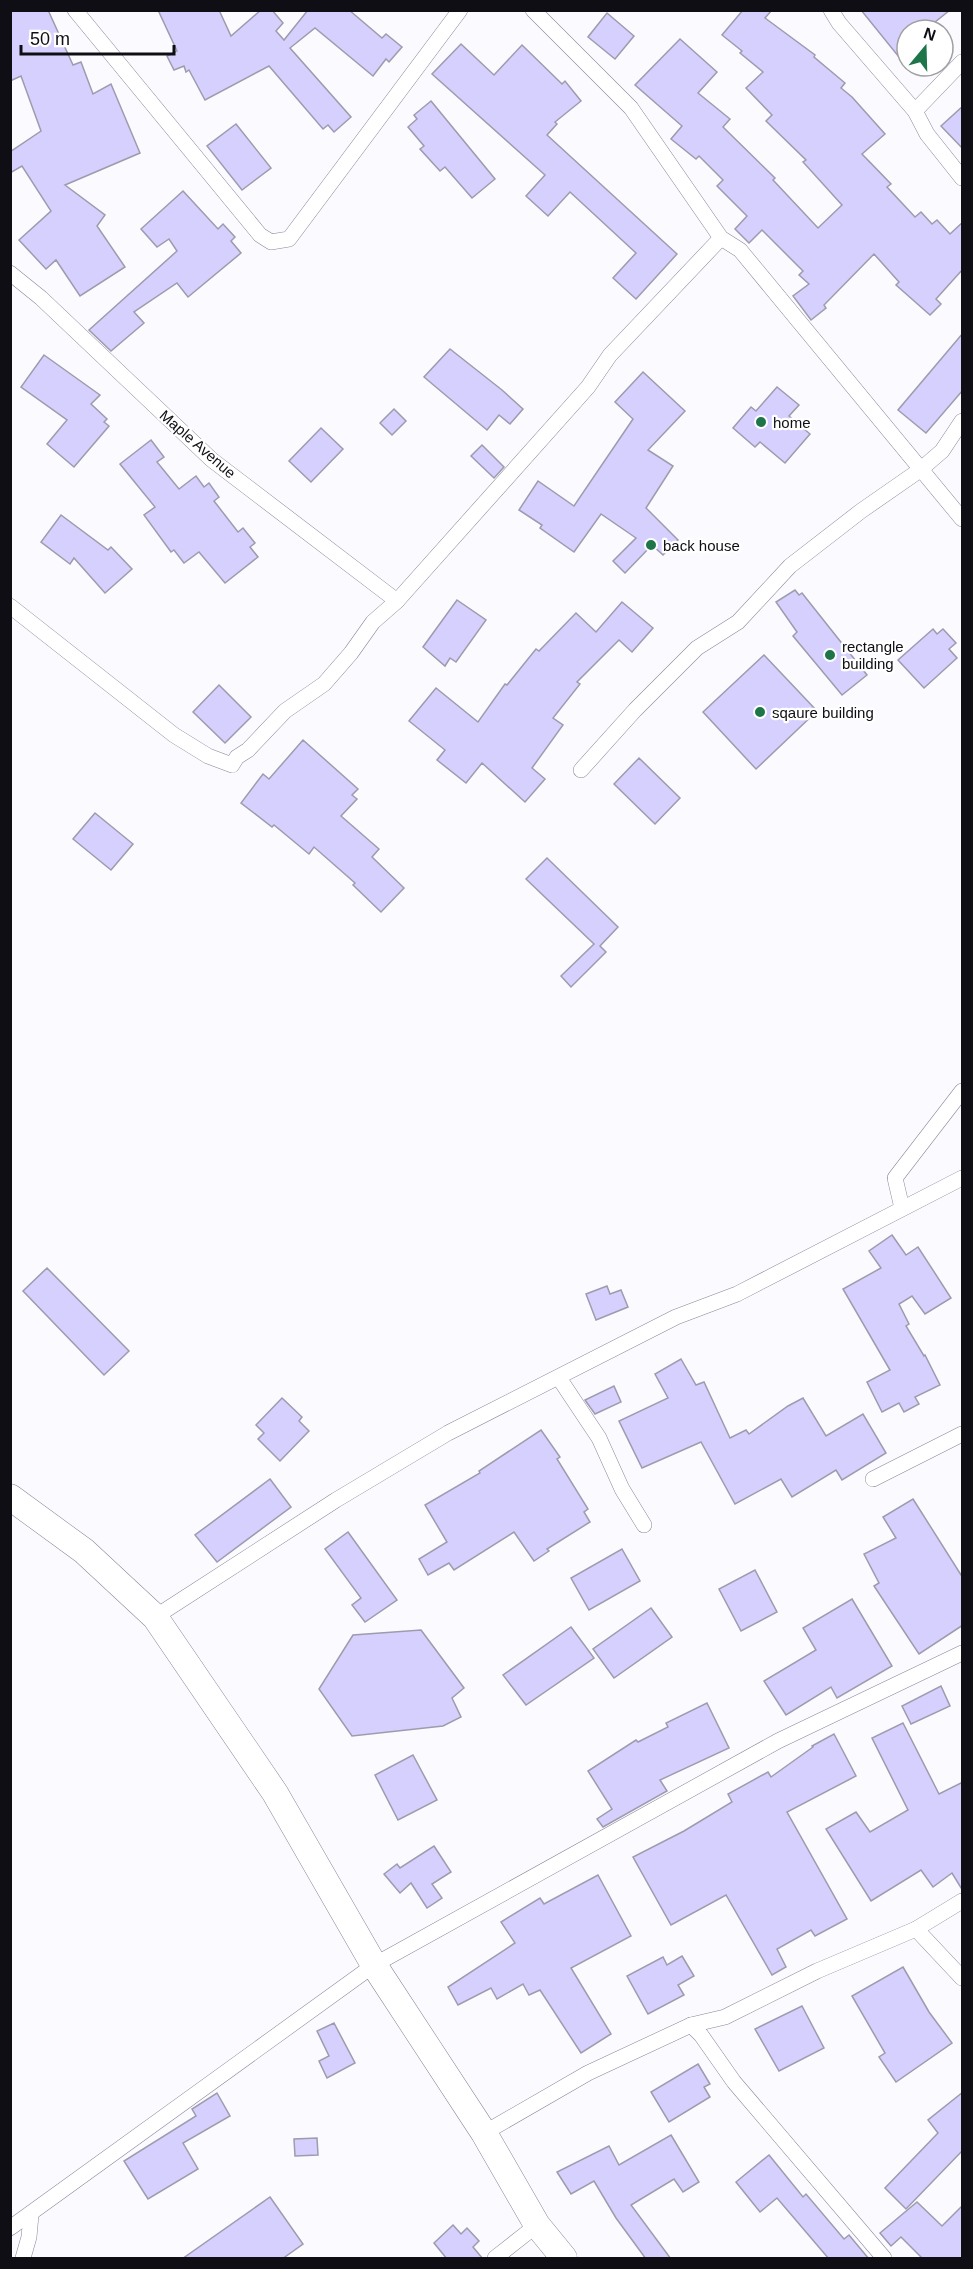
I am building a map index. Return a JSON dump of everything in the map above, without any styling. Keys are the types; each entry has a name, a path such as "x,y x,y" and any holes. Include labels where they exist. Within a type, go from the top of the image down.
{"main road":[{"path":"10,1497 84,1551 155,1617 275,1793 374,1965 484,2133 537,2225 564,2259"}],"street":[{"path":"75,10 260,235 271,242 289,239 460,10"},
{"path":"533,10 631,108 721,237 740,250 963,519"},
{"path":"831,10 839,23 915,111 927,134 963,178"},
{"path":"915,111 963,62"},
{"path":"10,606 174,735 208,756 232,765 285,711 324,684 351,653 373,622 397,601 588,387 610,355 721,237"},
{"name":"Maple Avenue","path":"10,273 41,297 212,460 397,601"},
{"path":"581,770 635,710 697,648 738,622 790,566 861,511 921,470 942,451 963,421"},
{"path":"902,1208 895,1178 963,1092"},
{"path":"155,1617 336,1500 448,1433 676,1317 737,1294 963,1178"},
{"path":"560,1378 599,1438 622,1489 644,1525"},
{"path":"873,1479 963,1434"},
{"path":"10,2228 374,1965 778,1741 963,1653"},
{"path":"484,2133 588,2073 691,2025 725,2017 817,1971 916,1929 963,1901"},
{"path":"916,1929 963,1978"},
{"path":"691,2025 701,2035 734,2082 884,2259"},
{"path":"24,2259 31,2215"},
{"path":"495,2259 537,2225"}],"building":[{"path":"10,10 48,10 73,65 81,62 93,94 111,84 140,153 65,185 105,215 97,226 125,267 80,296 56,260 46,269 19,240 51,211 22,166 10,173 10,152 41,131 21,76 10,81"},
{"path":"158,10 219,10 231,36 261,10 272,10 283,23 276,31 284,40 308,10 349,10 382,38 386,34 402,47 389,62 386,59 373,76 315,28 290,48 351,117 334,132 328,125 323,129 269,66 205,100 189,70 186,72 184,66 174,70 167,56 177,51"},
{"path":"743,10 772,10 765,18 815,55 814,57 845,83 841,88 885,134 862,154 891,184 887,187 915,217 921,212 932,224 937,220 950,234 963,222 963,269 936,299 941,304 930,315 896,285 899,282 874,254 824,305 826,308 811,320 793,296 809,284 799,275 803,271 762,230 749,243 735,229 747,216 717,186 723,180 699,156 696,159 671,139 682,126 635,85 680,39 717,72 698,93 730,119 723,127 775,178 773,180 818,228 842,205 803,162 806,160 766,121 772,115 746,88 763,72 722,35"},
{"path":"861,10 950,10 940,18 895,18 895,52"},
{"path":"607,13 634,36 615,59 588,37"},
{"path":"461,44 494,75 522,45 562,84 565,81 581,101 555,122 557,124 547,135 677,254 636,299 613,278 636,253 570,192 548,216 526,196 545,175 432,74"},
{"path":"431,101 495,179 472,198 445,167 440,171 420,149 424,146 408,127 417,119 414,115"},
{"path":"963,106 963,149 941,126"},
{"path":"236,124 271,168 242,190 207,146"},
{"path":"183,191 218,229 223,224 235,237 231,241 241,253 188,297 177,283 134,312 144,323 111,351 89,330 177,251 169,239 157,247 141,229"},
{"path":"963,333 963,390 926,433 898,410"},
{"path":"450,349 523,409 510,424 499,415 487,430 424,377"},
{"path":"44,355 100,395 91,404 107,419 104,422 109,426 74,467 47,444 67,420 21,387"},
{"path":"643,372 685,411 648,450 673,466 646,508 678,540 663,555 652,545 625,573 613,561 636,538 601,514 574,552 540,528 542,525 519,510 538,481 574,506 633,419 615,402"},
{"name":"home","path":"777,387 799,405 789,416 810,434 785,463 760,442 755,447 733,428 751,407 756,411"},
{"path":"394,409 406,421 392,435 380,423"},
{"path":"321,428 343,449 311,482 289,461"},
{"path":"151,440 164,457 157,462 179,489 196,476 204,487 209,483 219,497 214,501 238,532 243,528 255,543 250,547 258,557 225,583 199,552 184,563 174,550 171,552 144,515 155,507 120,464"},
{"path":"482,445 504,467 494,478 471,456"},
{"path":"61,515 108,550 111,547 132,569 105,593 74,558 70,564 41,542"},
{"name":"rectangle building","path":"795,590 799,595 802,593 867,675 842,695 793,636 797,632 776,602"},
{"path":"457,600 486,620 456,662 450,658 445,666 423,647"},
{"path":"622,602 653,628 632,652 619,640 577,682 580,684 553,718 563,725 532,768 545,779 525,802 482,763 466,783 437,760 445,750 409,721 436,688 478,722 505,684 507,685 536,649 539,651 576,613 596,632"},
{"path":"933,629 937,634 943,629 956,643 949,649 957,658 924,688 898,660"},
{"name":"sqaure building","path":"764,655 817,711 756,769 703,712"},
{"path":"219,685 251,717 225,743 193,712"},
{"path":"303,740 358,789 352,795 357,799 341,816 379,849 372,857 404,888 381,912 353,885 355,883 314,847 309,854 274,825 272,827 241,803 263,774 269,779"},
{"path":"639,758 680,798 655,824 614,784"},
{"path":"95,813 133,844 111,870 73,839"},
{"path":"547,858 618,927 600,946 606,952 571,987 561,976 594,944 526,879"},
{"path":"892,1235 906,1255 918,1247 951,1298 925,1314 912,1296 899,1304 909,1324 906,1326 925,1355 940,1385 915,1397 919,1404 904,1412 899,1403 882,1412 867,1382 890,1370 843,1289 881,1268 869,1251"},
{"path":"47,1268 129,1351 104,1375 23,1291"},
{"path":"607,1286 610,1294 621,1290 628,1307 596,1320 586,1294"},
{"path":"681,1359 696,1385 704,1382 730,1438 746,1430 749,1434 803,1398 826,1436 863,1414 886,1453 842,1480 836,1470 792,1497 781,1479 735,1504 701,1442 642,1468 619,1421 668,1398 655,1374"},
{"path":"614,1386 621,1402 595,1414 585,1400"},
{"path":"282,1398 302,1417 299,1421 309,1431 280,1461 258,1439 264,1433 256,1425"},
{"path":"541,1430 560,1457 557,1459 588,1509 584,1512 590,1522 547,1549 549,1551 534,1561 514,1532 454,1570 449,1563 428,1575 419,1559 447,1542 425,1505 480,1473 479,1471"},
{"path":"270,1479 291,1507 217,1562 195,1535"},
{"path":"913,1499 963,1578 963,1625 919,1654 874,1586 879,1583 864,1554 896,1538 883,1517"},
{"path":"348,1532 397,1600 365,1622 352,1605 361,1598 325,1549"},
{"path":"622,1549 640,1581 589,1610 571,1578"},
{"path":"755,1570 777,1612 741,1631 719,1589"},
{"path":"852,1599 892,1666 837,1698 831,1687 786,1715 764,1681 816,1650 803,1628"},
{"path":"651,1608 672,1637 614,1678 593,1649"},
{"path":"571,1627 594,1658 526,1705 503,1675"},
{"path":"421,1630 464,1688 452,1698 461,1717 443,1726 352,1736 319,1689 353,1635"},
{"path":"941,1686 950,1706 911,1724 902,1706"},
{"path":"707,1703 729,1748 660,1780 667,1791 603,1827 597,1819 612,1809 588,1771 636,1740 638,1742 668,1727 666,1723"},
{"path":"903,1723 939,1794 963,1782 963,1891 952,1873 933,1887 921,1870 871,1901 826,1829 856,1812 870,1832 908,1810 872,1738"},
{"path":"834,1734 856,1776 787,1812 847,1919 815,1936 811,1930 777,1949 786,1967 772,1975 726,1895 671,1925 633,1857 684,1831 732,1802 728,1794 768,1772 771,1777 812,1746"},
{"path":"413,1755 437,1800 398,1820 375,1775"},
{"path":"434,1846 451,1872 432,1884 442,1898 427,1908 411,1883 400,1893 384,1874 397,1864 400,1868"},
{"path":"598,1875 631,1936 571,1968 611,2034 581,2053 540,1990 529,1995 523,1984 497,1999 491,1988 458,2005 448,1987 515,1943 501,1922 540,1898 544,1904"},
{"path":"682,1956 694,1976 678,1985 684,1995 648,2014 627,1976 663,1957 667,1965"},
{"path":"903,1967 929,2012 952,2043 896,2082 879,2057 885,2053 852,1996"},
{"path":"802,2006 824,2048 779,2071 755,2029"},
{"path":"334,2023 355,2063 327,2078 319,2061 329,2056 317,2031"},
{"path":"698,2064 710,2084 704,2087 710,2097 669,2122 651,2092"},
{"path":"963,2092 963,2150 906,2209 885,2188 938,2133 928,2120"},
{"path":"217,2093 230,2116 183,2143 198,2169 148,2199 124,2161 196,2116 192,2109"},
{"path":"671,2135 699,2182 683,2192 674,2179 631,2205 671,2259 646,2259 616,2218 594,2181 571,2194 557,2172 609,2146 619,2165"},
{"path":"317,2138 318,2155 295,2156 294,2139"},
{"path":"769,2155 803,2197 806,2194 844,2239 849,2235 869,2259 829,2259 777,2198 760,2212 736,2182"},
{"path":"270,2197 303,2244 282,2259 182,2259"},
{"path":"917,2202 942,2226 963,2205 963,2259 923,2259 901,2237 891,2246 880,2233"},
{"path":"453,2225 461,2234 467,2228 479,2241 473,2247 483,2259 447,2259 434,2243"}],"place":[{"name":"home","path":"761,422"},
{"name":"back house","path":"651,545"},
{"name":"rectangle building","path":"830,655"},
{"name":"sqaure building","path":"760,712"}]}
